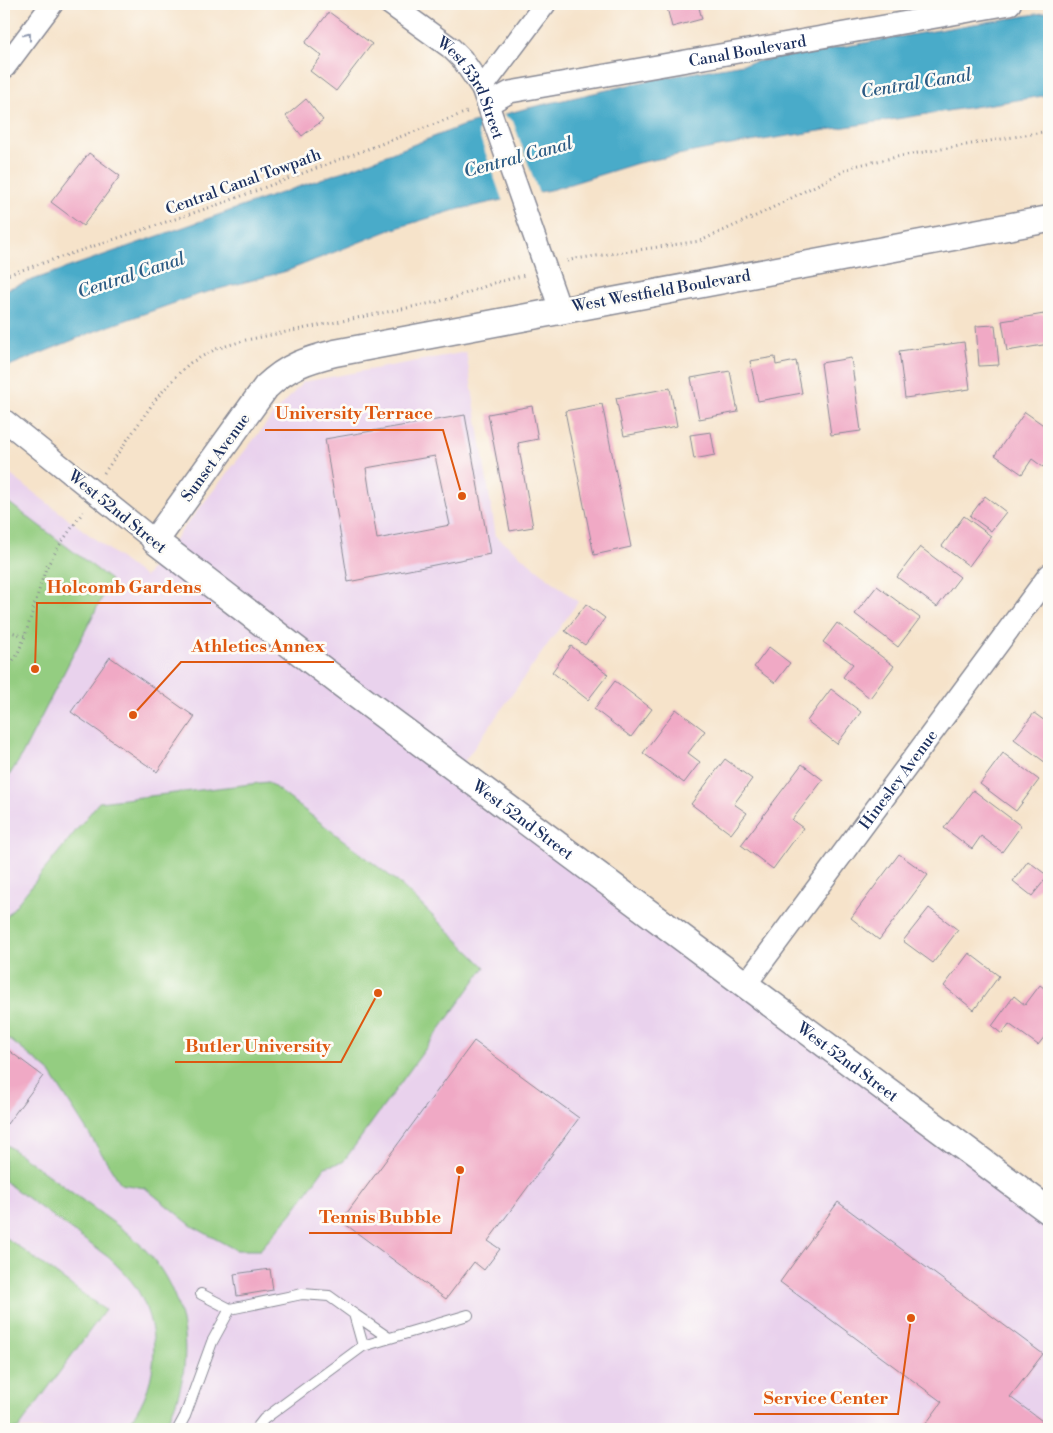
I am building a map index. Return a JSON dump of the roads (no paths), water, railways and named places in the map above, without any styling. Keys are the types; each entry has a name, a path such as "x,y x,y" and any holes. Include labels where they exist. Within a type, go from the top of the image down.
{"street":[{"path":"4,68 52,4"},
{"name":"West 53rd Street","path":"390,4 451,48 462,59 485,96 560,309"},
{"path":"485,96 545,4"},
{"name":"Canal Boulevard","path":"485,96 1010,4"},
{"name":"West Westfield Boulevard","path":"278,376 306,360 336,352 1049,219"},
{"name":"Sunset Avenue","path":"155,541 260,395 278,376"},
{"name":"West 52nd Street","path":"4,420 155,541 339,682 1047,1205"},
{"name":"Hinesley Avenue","path":"746,984 1049,575"}],"lane":[{"path":"201,1294 230,1309 302,1294 329,1296 389,1338"},
{"path":"178,1429 186,1416 212,1342 230,1309"},
{"path":"354,1314 363,1346"},
{"path":"256,1429 264,1419 363,1346 468,1315"}],"water":[{"name":"Central Canal","path":"1049,12 1049,95 718,147 638,163 554,189 455,210 390,230 287,271 200,294 98,330 4,368 4,290 358,166 462,126 524,109 651,80"}],"place":[{"name":"University Terrace","path":"462,496"},
{"name":"Holcomb Gardens","path":"35,669"},
{"name":"Athletics Annex","path":"133,715"},
{"name":"Butler University","path":"378,993"},
{"name":"Tennis Bubble","path":"460,1170"},
{"name":"Service Center","path":"911,1318"}]}
